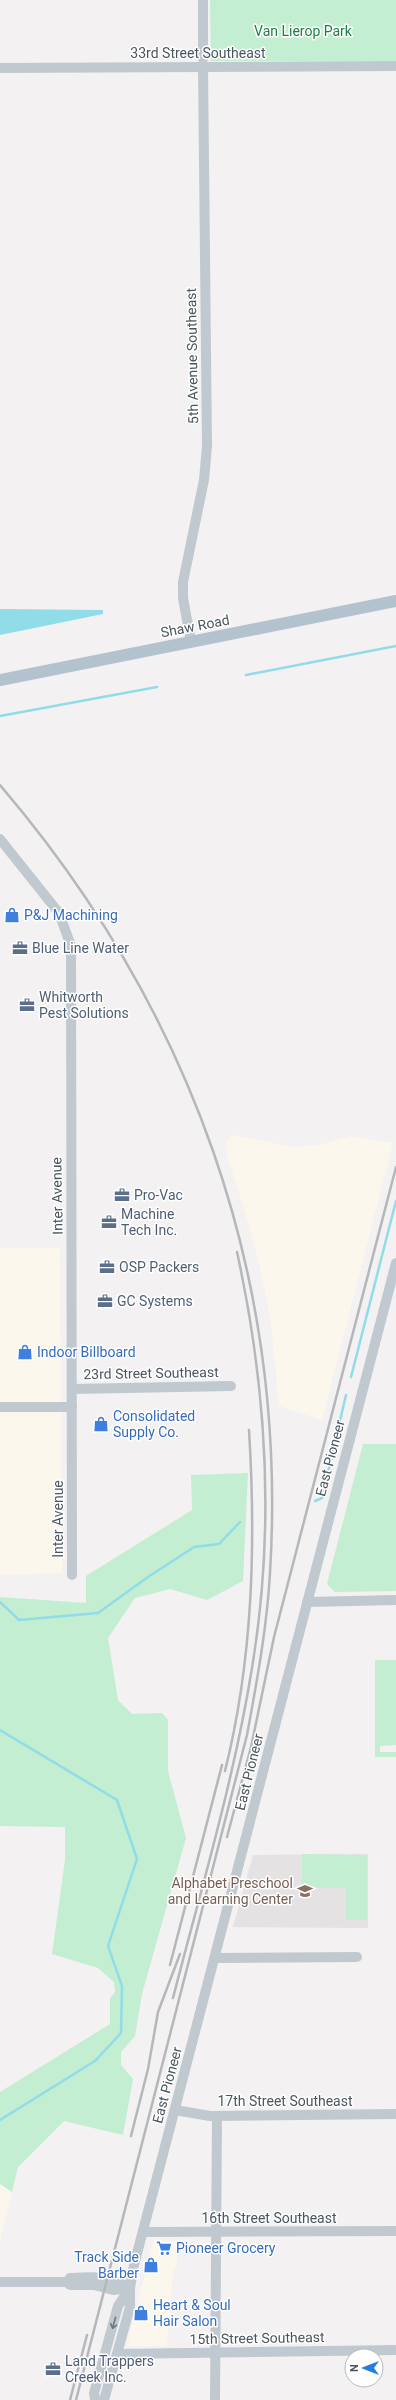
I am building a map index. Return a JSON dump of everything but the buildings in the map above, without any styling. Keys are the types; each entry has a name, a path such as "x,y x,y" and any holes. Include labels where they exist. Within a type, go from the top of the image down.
{"main road":[{"name":"Shaw Road","path":"0,680 396,601"}],"street":[{"name":"5th Avenue Southeast","path":"191,642 183,598 184,582 204,480 207,446 203,0"},
{"name":"33rd Street Southeast","path":"0,68 203,63 396,66"},
{"name":"Inter Avenue","path":"0,839 59,913 70,946 70,1163 73,1282 72,1575"},
{"name":"East Pioneer","path":"104,2400 130,2307 130,2288 143,2232 396,1263"},
{"name":"23rd Street Southeast","path":"72,1389 231,1386"},
{"path":"0,1407 72,1407"},
{"path":"307,1602 396,1600"},
{"path":"215,1958 357,1957"},
{"name":"17th Street Southeast","path":"175,2110 217,2116 396,2114"},
{"path":"215,2400 217,2116"},
{"name":"16th Street Southeast","path":"143,2232 217,2233 396,2231"},
{"path":"0,2282 67,2282 70,2285 94,2285 113,2290 130,2288"},
{"name":"East Pioneer","path":"95,2400 94,2393 118,2306 130,2288"},
{"name":"15th Street Southeast","path":"118,2354 396,2350"}],"shaded area":[{"path":"233,1135 292,1147 319,1145 351,1136 393,1143 322,1420 279,1406 271,1325 265,1290 251,1231 226,1152 227,1140"},
{"path":"0,1248 60,1248 62,1573 0,1575"},
{"name":"Alphabet Preschool and Learning Center","path":"368,1854 368,1928 233,1927 253,1855"},
{"path":"0,2139 18,2167 0,2242"},
{"path":"153,2241 177,2241 177,2266 173,2271 167,2346 127,2346"}],"green space":[{"name":"Van Lierop Park","path":"210,0 396,0 396,61 211,61"},
{"path":"363,1444 396,1444 396,1591 335,1592 327,1584"},
{"path":"248,1473 243,1581 207,1600 170,1589 135,1598 108,1638 118,1700 132,1714 162,1713 168,1720 168,1771 186,1838 142,1994 135,2036 121,2052 121,2065 133,2079 123,2135 64,2121 18,2167 12,2192 0,2184 0,2092 110,2024 110,1998 115,1992 114,1982 98,1968 52,1954 65,1860 65,1827 0,1826 0,1597 86,1603 86,1576 192,1510 191,1475"},
{"path":"375,1660 396,1660 396,1745 380,1746 380,1752 396,1752 396,1757 375,1757"},
{"path":"302,1854 367,1855 367,1920 346,1920 346,1888 302,1888"}],"water":[{"path":"0,609 103,610 103,614 0,635"}],"waterway":[{"path":"246,675 396,646"},
{"path":"0,716 157,687"},
{"path":"351,1377 396,1201"},
{"path":"315,1501 322,1498 346,1395"},
{"path":"0,1602 19,1620 98,1613 148,1577 194,1547 219,1544 240,1522"},
{"path":"0,1730 117,1800 137,1859 108,1946 122,1986 121,2033 95,2061 0,2120"}],"railway":[{"path":"0,785 67,871 125,961 174,1055 213,1152 243,1253 262,1356 271,1463 269,1593 261,1654 247,1735 76,2400"},
{"path":"227,1837 251,1747 274,1637 396,1167"},
{"path":"173,1998 216,1834 245,1710 259,1616 264,1564 265,1512 261,1407 255,1355 237,1252"},
{"path":"225,1771 242,1686 247,1644 252,1558 249,1430"},
{"path":"170,1965 222,1765"},
{"path":"131,2136 148,2069 158,2012 180,1954"},
{"path":"70,2400 87,2335"}],"place":[{"name":"P&J Machining","path":"12,915"},
{"name":"Blue Line Water","path":"20,948"},
{"name":"Whitworth Pest Solutions","path":"27,1005"},
{"name":"Pro-Vac","path":"122,1195"},
{"name":"Machine Tech Inc.","path":"109,1222"},
{"name":"OSP Packers","path":"107,1267"},
{"name":"GC Systems","path":"105,1301"},
{"name":"Indoor Billboard","path":"25,1352"},
{"name":"Consolidated Supply Co.","path":"101,1424"},
{"name":"Alphabet Preschool and Learning Center","path":"305,1891"},
{"name":"Pioneer Grocery","path":"164,2248"},
{"name":"Track Side Barber","path":"151,2265"},
{"name":"Heart & Soul Hair Salon","path":"141,2313"},
{"name":"Land Trappers Creek Inc.","path":"53,2369"}]}
